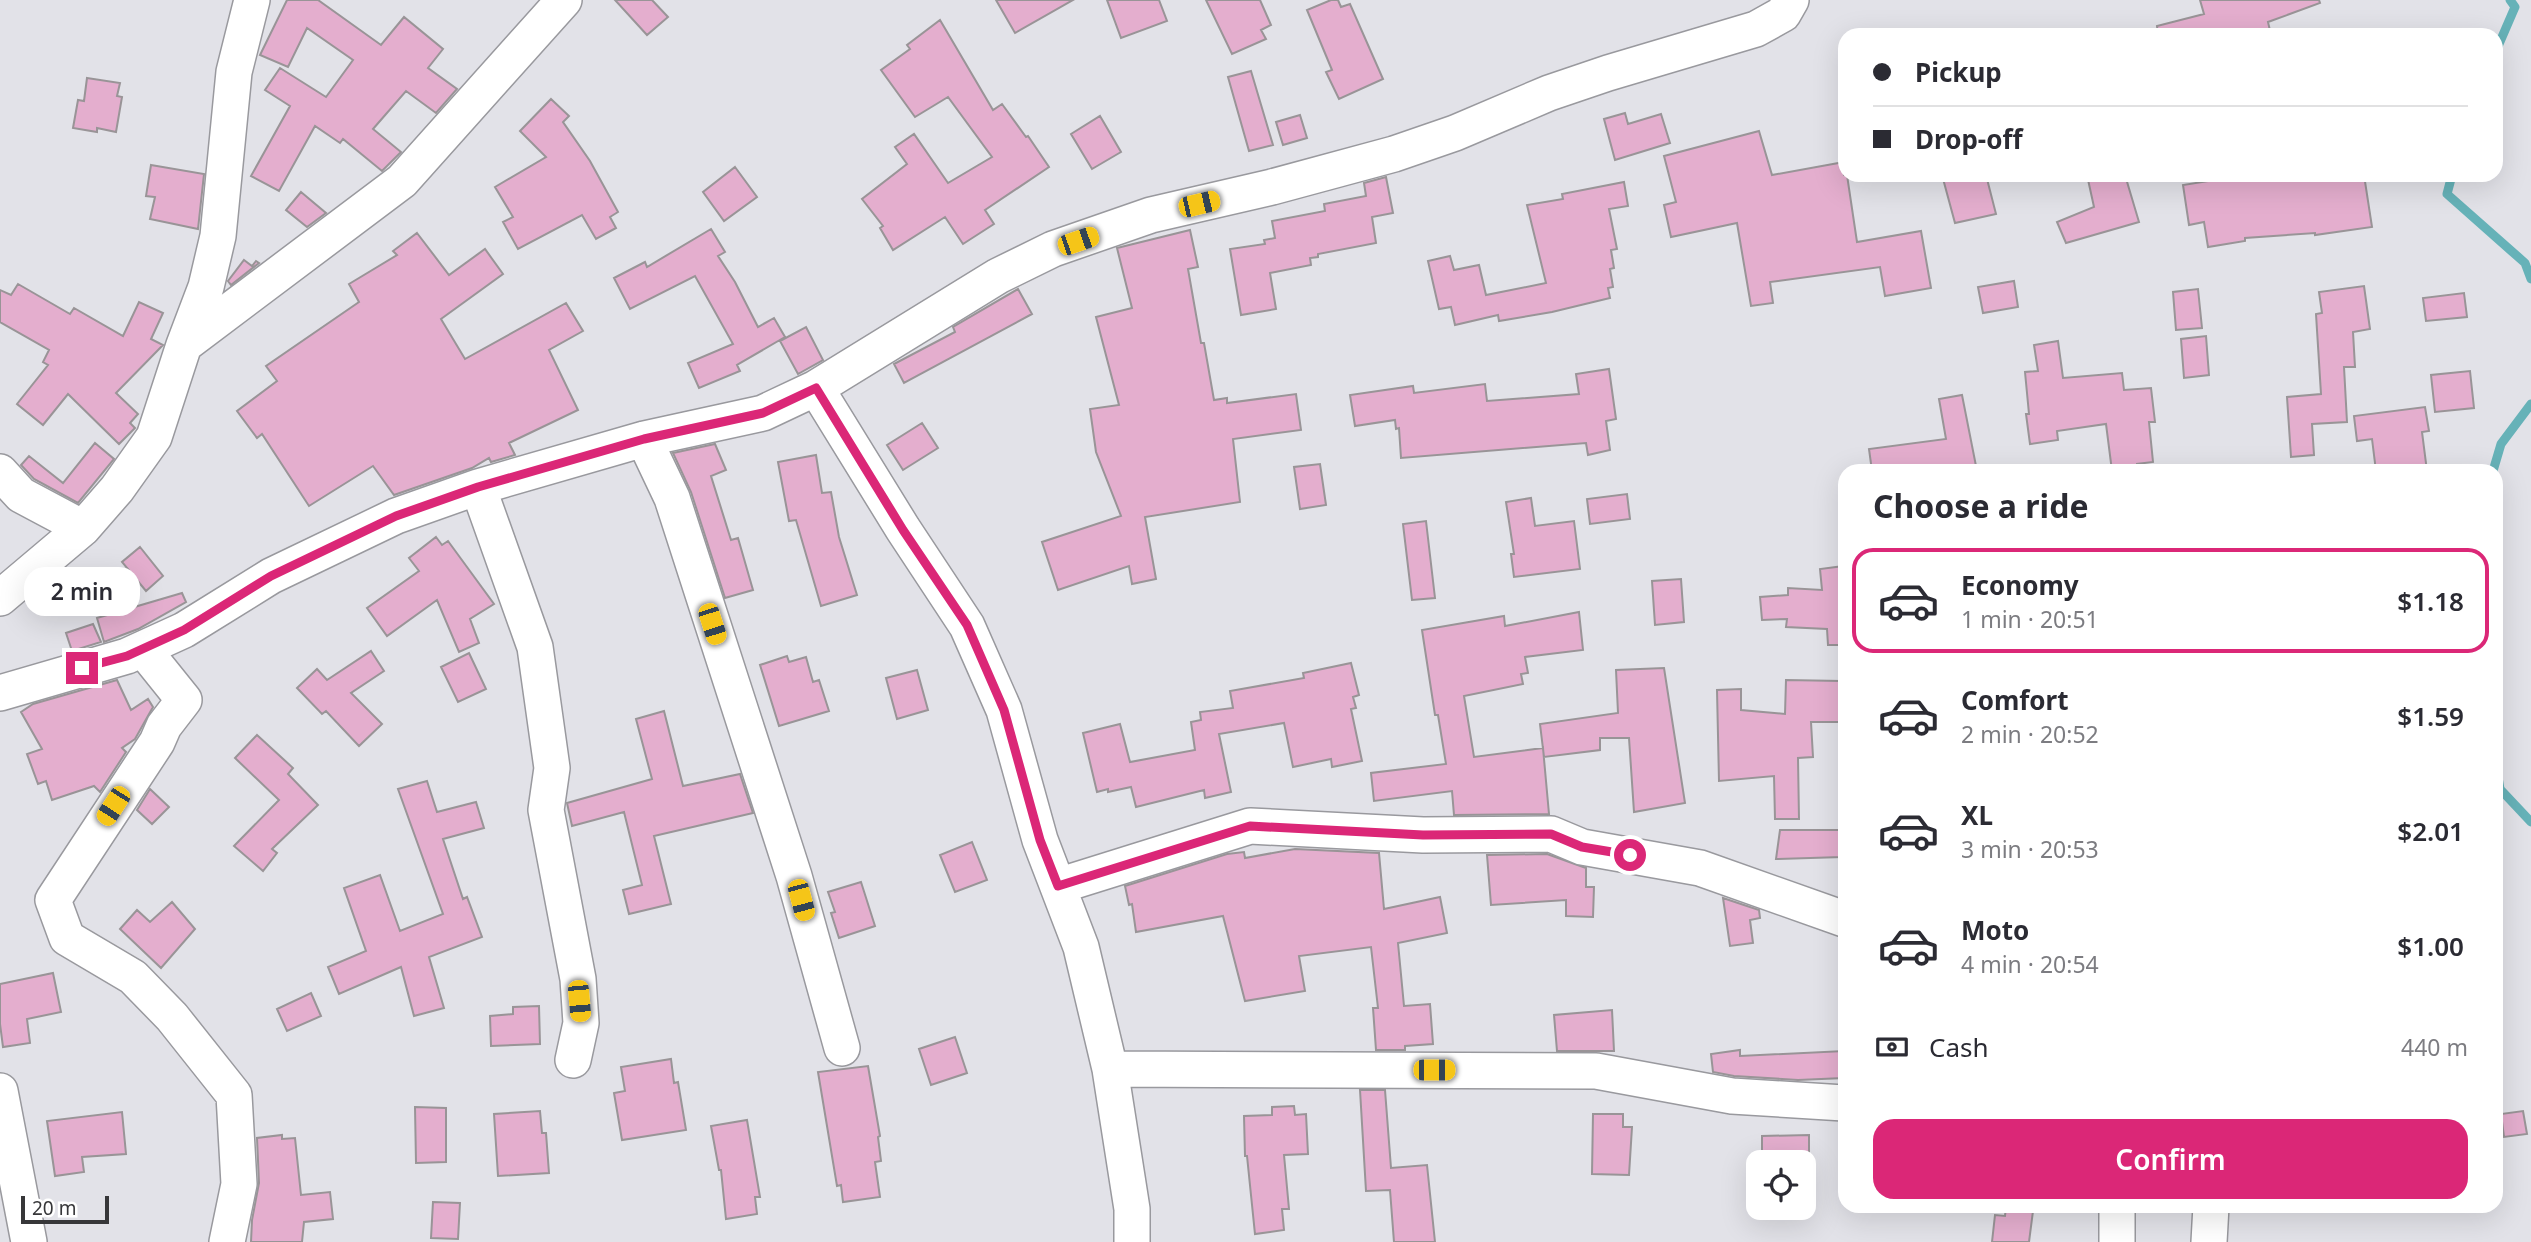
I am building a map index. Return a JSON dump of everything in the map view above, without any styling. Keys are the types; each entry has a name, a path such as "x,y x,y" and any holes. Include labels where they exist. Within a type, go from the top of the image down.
{"street":[{"path":"0,598 83,528 117,489 154,437 206,287 218,236 234,72 252,0"},
{"path":"184,345 402,181 564,0"},
{"path":"0,693 143,649 184,630 271,576 396,516 478,487 644,439 763,413 816,388 998,276 1053,249 1151,215 1272,187 1394,154 1455,133 1549,93 1756,29 1783,14 1791,0"},
{"path":"816,388 903,530 967,625 1004,710 1040,840 1081,947 1110,1069 1132,1209 1132,1242"},
{"path":"644,439 676,511 794,876 842,1048"},
{"path":"0,472 21,495 83,528"},
{"path":"478,487 535,647 552,768 546,810 578,979 581,1023 573,1060"},
{"path":"143,649 184,700 164,726 157,742 52,900 67,938 134,977 172,1017 234,1095 239,1184 227,1242"},
{"path":"1058,886 1250,826 1423,835 1551,834 1582,847 1700,868 1838,917"},
{"path":"1110,1069 1596,1071 1732,1096 1838,1103"},
{"path":"0,1091 29,1242"},
{"path":"2117,1242 2118,1213"},
{"path":"2209,1242 2211,1213"}],"building":[{"path":"287,0 318,0 381,45 404,17 443,49 428,68 457,89 436,113 406,91 373,129 401,152 382,171 343,139 340,143 315,126 279,191 251,176 290,106 265,90 280,68 326,97 353,60 307,28 288,67 260,55"},
{"path":"615,0 652,0 668,17 647,35"},
{"path":"996,0 1073,0 1015,33"},
{"path":"1107,0 1159,0 1167,21 1121,38"},
{"path":"1206,0 1260,0 1271,25 1261,30 1266,39 1232,54"},
{"path":"1331,0 1338,0 1341,7 1350,4 1383,79 1339,99 1326,72 1332,70 1307,10"},
{"path":"2200,0 2319,0 2320,3 2268,22 2269,28 2157,28 2204,14"},
{"path":"940,20 993,110 1002,104 1049,167 985,210 994,224 963,244 945,217 893,250 880,228 883,226 862,199 907,164 895,147 914,134 948,183 992,157 948,97 915,117 881,70 910,49 907,45"},
{"path":"1251,71 1273,145 1249,151 1228,77"},
{"path":"87,78 120,83 117,96 122,97 116,132 97,128 97,132 73,128 78,100 84,101"},
{"path":"551,99 569,116 563,122 590,161 618,212 610,217 616,228 596,239 582,215 518,249 503,222 513,217 495,187 546,157 520,131"},
{"path":"1625,113 1628,124 1661,114 1670,143 1615,160 1604,119"},
{"path":"1300,115 1307,138 1283,145 1276,122"},
{"path":"1100,116 1121,152 1092,169 1071,134"},
{"path":"1759,131 1772,175 1838,163 1838,182 1848,182 1857,242 1921,231 1931,288 1885,296 1880,267 1770,282 1773,303 1751,306 1737,223 1671,237 1664,205 1676,202 1664,156"},
{"path":"151,165 204,174 198,229 150,219 155,197 146,196"},
{"path":"735,167 757,197 724,221 703,192"},
{"path":"1386,177 1393,213 1372,217 1376,243 1318,254 1318,257 1310,258 1311,265 1270,273 1276,309 1241,315 1230,249 1265,244 1264,240 1275,238 1272,221 1325,211 1324,204 1366,196 1364,183"},
{"path":"1624,182 1628,206 1609,209 1617,249 1611,250 1614,268 1610,269 1613,287 1608,288 1610,298 1552,312 1499,321 1498,315 1455,325 1451,307 1439,309 1428,261 1450,256 1454,270 1479,265 1486,295 1546,283 1527,205 1563,199 1562,194"},
{"path":"1944,182 1988,182 1996,214 1955,223"},
{"path":"2089,182 2127,182 2139,222 2066,243 2057,222 2094,207"},
{"path":"2202,182 2365,182 2372,227 2315,235 2245,238 2245,241 2208,247 2204,222 2189,225 2183,185"},
{"path":"301,192 326,213 307,227 286,210"},
{"path":"711,229 725,252 718,256 758,327 774,318 785,337 737,365 740,371 699,388 688,363 733,344 695,276 630,309 614,278 645,262 647,267"},
{"path":"1190,230 1198,267 1188,269 1214,400 1227,398 1227,403 1296,394 1301,430 1233,439 1240,502 1145,517 1156,579 1132,584 1129,566 1058,590 1042,542 1121,516 1096,452 1090,409 1119,405 1096,317 1132,308 1117,248"},
{"path":"417,233 449,275 485,249 503,274 441,319 465,359 566,303 583,331 549,350 578,410 509,443 515,455 491,462 489,458 472,468 394,495 373,466 309,506 262,434 257,438 237,411 277,381 266,366 359,302 349,284 397,255 393,251"},
{"path":"244,260 252,266 256,261 259,263 231,285 228,281"},
{"path":"2014,281 2018,307 1983,313 1978,287"},
{"path":"18,284 70,314 74,308 123,336 139,302 163,313 151,339 163,345 116,393 138,414 130,423 135,428 119,444 68,394 43,425 17,404 48,365 43,362 49,350 0,322 0,290 11,295"},
{"path":"2364,286 2370,329 2353,332 2355,367 2344,367 2347,422 2312,424 2314,455 2291,457 2287,397 2321,394 2316,314 2322,313 2319,292"},
{"path":"1018,289 1032,314 904,383 894,364 955,332 953,327"},
{"path":"2198,289 2202,328 2176,330 2173,292"},
{"path":"2464,293 2467,317 2426,321 2423,298"},
{"path":"806,327 823,360 798,374 780,341"},
{"path":"2206,336 2209,375 2184,378 2181,339"},
{"path":"2058,341 2063,378 2122,373 2124,390 2151,388 2155,422 2149,422 2153,462 2111,464 2106,424 2057,431 2058,440 2030,444 2025,372 2038,371 2034,345"},
{"path":"1609,369 1616,419 1606,421 1610,450 1588,455 1586,443 1401,458 1399,428 1396,429 1395,420 1355,426 1350,395 1413,386 1414,393 1485,384 1487,401 1579,394 1576,374"},
{"path":"2470,371 2474,408 2435,412 2431,375"},
{"path":"1962,395 1976,464 1871,464 1869,449 1946,439 1939,399"},
{"path":"2425,407 2429,431 2422,432 2426,464 2375,464 2372,439 2357,441 2354,416"},
{"path":"922,423 938,448 903,470 887,445"},
{"path":"95,443 114,459 78,503 34,479 21,465 29,456 63,483"},
{"path":"715,444 726,470 711,476 731,540 738,538 753,590 725,598 691,492 673,453"},
{"path":"816,455 822,493 831,492 839,537 857,595 821,606 796,520 789,521 778,462"},
{"path":"1320,464 1326,505 1300,509 1294,467"},
{"path":"1627,494 1630,519 1590,524 1587,499"},
{"path":"1531,498 1535,526 1574,521 1580,569 1514,577 1511,554 1514,554 1506,502"},
{"path":"1426,521 1435,598 1412,600 1403,524"},
{"path":"436,537 442,545 448,541 494,604 470,619 479,643 459,652 437,600 387,636 367,608 419,571 409,558"},
{"path":"140,547 163,576 146,591 122,562"},
{"path":"1838,567 1838,645 1828,645 1827,629 1786,627 1787,619 1762,620 1760,597 1788,595 1788,588 1822,590 1820,569"},
{"path":"1681,579 1684,622 1655,625 1652,581"},
{"path":"182,593 186,602 138,629 104,642 97,618"},
{"path":"1579,612 1583,650 1525,657 1528,673 1521,674 1523,684 1464,696 1474,757 1543,748 1549,814 1454,815 1452,791 1374,801 1371,773 1446,764 1438,715 1435,715 1422,630 1504,616 1505,626"},
{"path":"93,624 101,642 72,651 66,633"},
{"path":"371,651 384,671 351,693 382,724 359,746 326,711 322,714 297,688 317,669 327,680"},
{"path":"469,653 486,689 458,702 441,667"},
{"path":"787,656 789,662 806,657 813,682 819,680 829,711 779,726 760,665"},
{"path":"1351,663 1359,695 1353,697 1356,708 1351,709 1362,761 1332,767 1331,759 1293,767 1284,723 1219,734 1231,792 1205,798 1204,790 1136,807 1131,787 1097,792 1083,733 1120,724 1130,762 1195,750 1191,722 1201,720 1200,712 1233,708 1230,691 1304,678 1303,673"},
{"path":"1664,668 1685,803 1634,812 1629,738 1600,738 1600,750 1544,757 1540,724 1618,713 1616,670"},
{"path":"917,670 928,710 897,719 886,678"},
{"path":"117,680 131,710 148,699 153,707 135,739 122,748 126,752 100,792 94,786 52,800 46,781 38,784 27,754 42,749 21,712 33,704"},
{"path":"1786,680 1838,681 1838,722 1811,722 1813,757 1798,758 1799,819 1775,819 1774,776 1719,781 1717,690 1741,689 1741,710 1785,714"},
{"path":"664,711 683,786 740,774 753,813 654,836 671,904 629,914 623,890 642,885 624,812 572,826 567,803 652,779 636,719"},
{"path":"257,735 293,768 288,774 318,805 272,849 277,853 263,871 234,846 279,800 235,758"},
{"path":"427,781 437,812 476,802 484,828 443,839 463,899 467,897 482,937 429,957 444,1008 414,1016 401,967 339,994 328,967 366,951 344,888 380,875 400,931 443,914 398,789"},
{"path":"150,789 169,807 152,824 137,810"},
{"path":"1780,830 1838,830 1838,857 1776,859"},
{"path":"972,842 987,880 955,892 940,855"},
{"path":"1295,849 1379,853 1384,909 1440,897 1447,933 1398,943 1404,1006 1430,1004 1433,1044 1405,1046 1405,1050 1376,1050 1373,1008 1378,1008 1371,947 1299,956 1305,991 1245,1001 1223,916 1136,932 1132,904 1129,905 1125,886 1227,854 1244,852 1245,858"},
{"path":"1547,854 1586,868 1586,887 1594,887 1593,917 1566,916 1566,900 1491,905 1487,855"},
{"path":"861,882 875,926 839,938 831,913 835,912 828,892"},
{"path":"1723,898 1759,910 1760,918 1750,920 1753,943 1730,946"},
{"path":"172,902 195,929 161,968 120,929 137,910 150,922"},
{"path":"53,973 61,1012 27,1019 30,1043 3,1047 0,984"},
{"path":"311,993 321,1016 287,1031 277,1009"},
{"path":"539,1006 540,1044 491,1046 490,1016 513,1014 513,1007"},
{"path":"1612,1010 1614,1051 1557,1051 1554,1015"},
{"path":"955,1037 967,1073 931,1085 919,1049"},
{"path":"1740,1050 1740,1056 1838,1051 1838,1078 1798,1080 1713,1072 1711,1054"},
{"path":"671,1059 686,1130 622,1140 614,1093 625,1091 621,1067"},
{"path":"868,1066 880,1136 881,1161 875,1162 880,1197 843,1202 841,1185 837,1186 818,1072"},
{"path":"1360,1090 1385,1090 1391,1168 1427,1165 1435,1242 1394,1242 1390,1190 1366,1191"},
{"path":"1294,1106 1295,1115 1306,1114 1308,1154 1284,1155 1289,1209 1282,1209 1284,1230 1255,1234 1245,1156 1244,1116 1272,1115 1272,1107"},
{"path":"415,1107 446,1108 446,1162 416,1163"},
{"path":"540,1111 542,1133 546,1133 549,1173 498,1176 494,1114"},
{"path":"2523,1111 2527,1134 2504,1137 2503,1114"},
{"path":"122,1112 126,1154 82,1157 84,1172 55,1176 47,1121"},
{"path":"1593,1114 1623,1114 1623,1127 1632,1127 1629,1175 1592,1174"},
{"path":"747,1120 760,1197 755,1197 757,1214 726,1219 721,1170 711,1126"},
{"path":"282,1135 282,1139 295,1138 301,1195 330,1192 333,1219 304,1222 302,1242 251,1242 259,1183 257,1138"},
{"path":"1809,1135 1809,1150 1762,1150 1762,1136"},
{"path":"433,1202 460,1203 458,1239 431,1238"},
{"path":"2005,1213 2033,1213 2029,1242 1992,1242 1995,1215 2005,1216"}],"waterway":[{"path":"2503,35 2515,7 2510,0"},
{"path":"2450,182 2447,194 2525,263 2531,279"},
{"path":"2495,464 2501,444 2531,404"},
{"path":"2503,792 2531,822"}],"route":[{"path":"82,668 127,656 184,630 271,576 396,516 478,487 644,439 763,413 816,388 903,530 967,625 1004,710 1040,840 1058,886 1250,826 1423,835 1551,834 1582,847 1630,855"}]}
